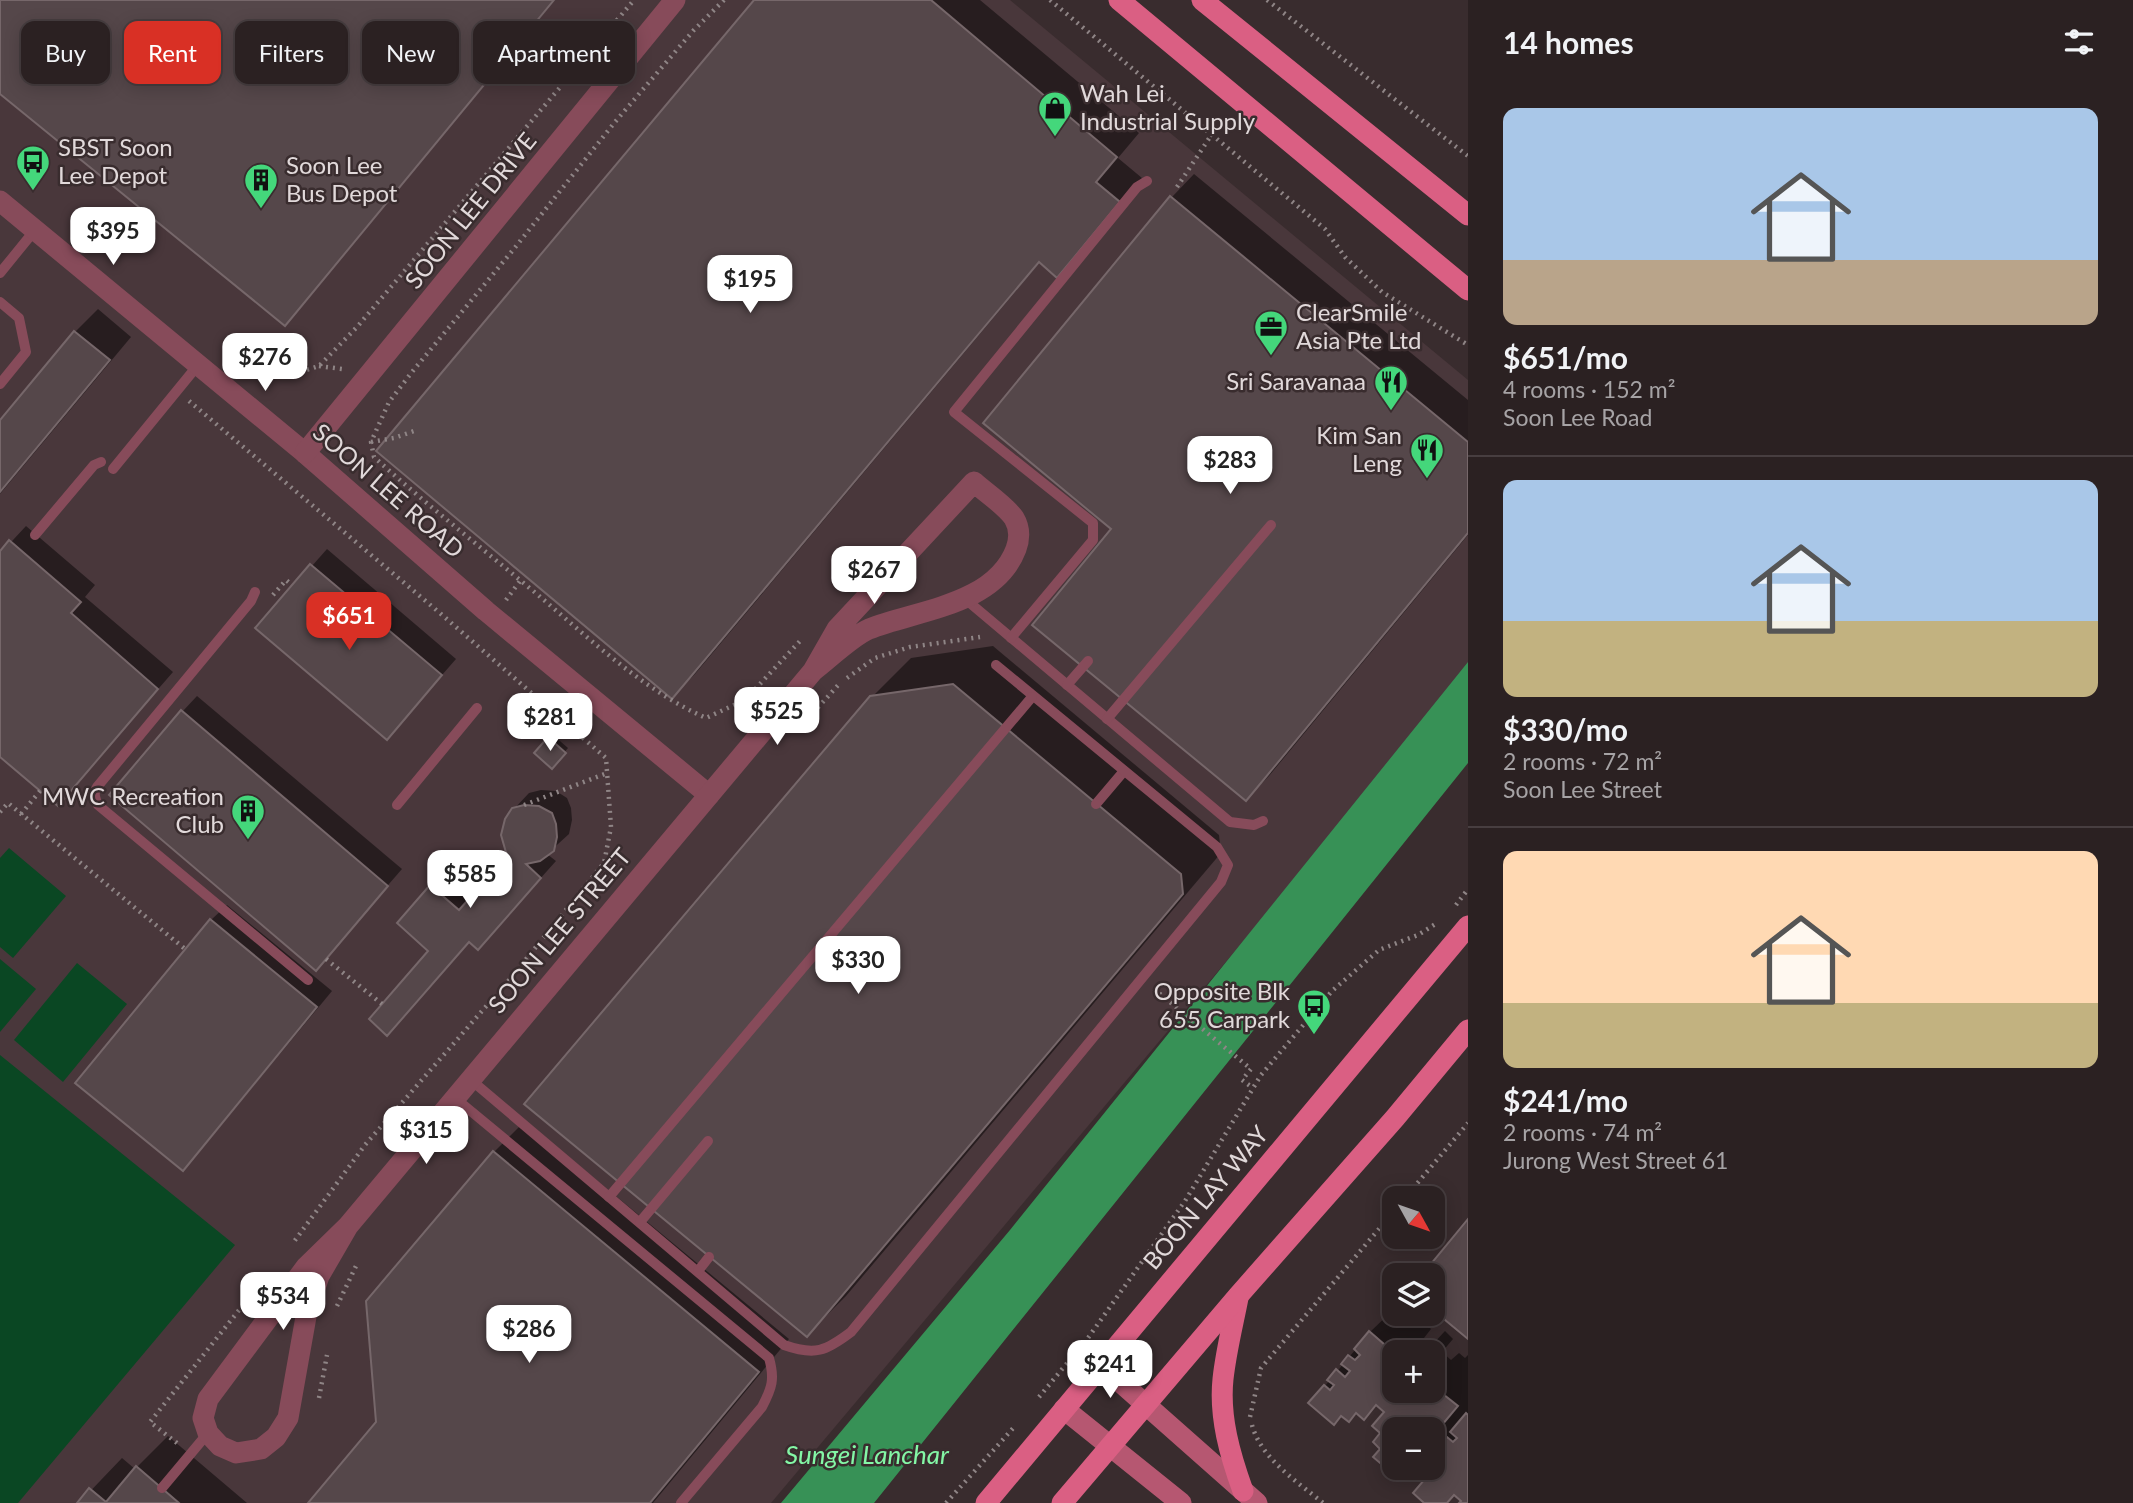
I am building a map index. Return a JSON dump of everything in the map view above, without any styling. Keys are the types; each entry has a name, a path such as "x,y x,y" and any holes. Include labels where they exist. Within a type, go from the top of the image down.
{"main road":[{"path":"1119,0 1468,290"},
{"path":"1202,0 1468,215"},
{"name":"BOON LAY WAY","path":"986,1503 1468,926"},
{"path":"1062,1503 1468,1030"},
{"path":"1238,1296 1223,1380 1223,1412 1230,1453 1250,1497"}],"street":[{"name":"SOON LEE DRIVE","path":"305,453 676,0"},
{"name":"SOON LEE ROAD","path":"0,201 305,453 486,611 709,795"},
{"name":"SOON LEE STREET","path":"348,1226 319,1276 307,1311 288,1418 276,1437 261,1448 236,1453 220,1446 208,1433 203,1418 208,1399 306,1266 348,1226 813,671 837,629 974,482 1013,517 1019,530 1011,561 987,585 964,598 867,630 813,671"},
{"path":"1101,1365 1250,1497"},
{"path":"1064,1409 1181,1503"}],"lane":[{"path":"1011,638 1093,540 1093,523 954,412 1137,187 1147,181"},
{"path":"0,273 35,230"},
{"path":"0,303 19,318 26,352 0,384"},
{"path":"113,469 198,365"},
{"path":"34,536 94,465 101,463"},
{"path":"1107,719 1271,525"},
{"path":"255,592 251,601 94,792 98,805 308,980"},
{"path":"964,598 1230,822 1254,825 1263,821"},
{"path":"1067,685 1088,661"},
{"path":"471,1080 784,1345 815,1352 832,1347 851,1332 1221,882 1228,865 1217,847 996,665"},
{"path":"609,1197 1032,696"},
{"path":"397,805 477,708"},
{"path":"1096,804 1124,771"},
{"path":"455,1098 769,1357 774,1375 762,1407 681,1503"},
{"path":"640,1222 708,1141"},
{"path":"698,1271 709,1257"},
{"path":"162,1488 208,1433"}],"path":[{"path":"287,376 318,366 358,327 634,0"},
{"path":"706,718 684,708 642,681 457,531 374,457 371,442 389,402 412,372 522,240 615,122 692,31 724,0"},
{"path":"1050,0 1325,229 1345,257 1382,292 1468,345"},
{"path":"1267,0 1468,156"},
{"path":"1177,187 1212,134"},
{"path":"177,391 606,758 611,827 604,863 510,979 365,1145 285,1252"},
{"path":"371,442 417,430"},
{"path":"524,805 607,773"},
{"path":"21,814 40,791"},
{"path":"0,812 8,803 185,949"},
{"path":"1453,908 1468,889"},
{"path":"1032,1407 1088,1338 1185,1201 1261,1075 1332,990 1379,950 1418,935 1446,917"},
{"path":"326,959 382,1004"},
{"path":"1142,979 1251,1069 1242,1080 1253,1088"},
{"path":"1415,1186 1468,1124"},
{"path":"1323,1503 1281,1468 1256,1440 1250,1416 1261,1368 1382,1225"},
{"path":"332,1314 359,1258"},
{"path":"190,1454 150,1422 269,1273"},
{"path":"317,1402 322,1389 327,1352"},
{"path":"946,1503 1023,1417"}],"shaded area":[{"path":"0,0 1010,0 1468,380 1468,674 771,1503 0,1503"},
{"path":"9,848 66,896 13,958 0,947 0,858"},
{"path":"0,959 36,989 0,1032"},
{"path":"77,963 127,1004 63,1082 14,1040"},
{"path":"0,1055 235,1245 18,1503 0,1503"}],"water":[{"name":"Sungei Lanchar","path":"1468,662 1468,763 874,1503 781,1503 1010,1230"}],"building":[{"name":"Soon Lee Bus Depot","path":"0,0 554,0 537,21 473,21 473,84 485,84 285,326 0,94"},
{"path":"754,0 931,0 1117,157 1096,182 1120,202 1057,278 1039,262 672,699 376,451"},
{"path":"1170,196 1468,442 1468,533 1246,801 1032,625 1111,529 983,423"},
{"path":"74,331 110,360 0,492 0,420"},
{"name":"MWC Recreation Club","path":"9,540 81,602 71,613 158,689 58,806 0,757 0,551"},
{"path":"310,564 442,675 387,740 255,628"},
{"path":"953,684 1181,874 1183,894 807,1337 524,1104 870,696"},
{"name":"MWC Recreation Club","path":"181,710 388,886 316,971 109,795"},
{"path":"548,737 566,753 552,769 534,753"},
{"path":"524,805 539,806 552,813 556,824 554,851 540,861 526,864 541,878 478,950 469,942 387,1036 369,1019 428,951 397,923 430,885 459,910 507,856 501,835 505,819 512,808"},
{"path":"210,919 317,1007 183,1171 75,1083"},
{"path":"493,1151 759,1372 650,1503 308,1503 376,1422 366,1301"},
{"path":"1468,1219 1468,1339 1445,1320 1445,1263 1432,1263 1442,1250 1446,1250 1446,1246"},
{"path":"1369,1331 1382,1342 1382,1403 1445,1403 1445,1396 1458,1406 1445,1421 1445,1417 1382,1417 1382,1465 1373,1457 1380,1449 1373,1442 1380,1433 1372,1426 1384,1412 1376,1405 1364,1420 1356,1413 1349,1422 1341,1416 1334,1425 1308,1403 1324,1385 1330,1390 1334,1385 1327,1380 1336,1369 1345,1377 1350,1371 1341,1364 1348,1355 1355,1360 1360,1355 1354,1349"},
{"path":"1466,1413 1468,1503 1459,1503 1461,1501 1454,1495 1447,1503 1424,1503 1413,1493 1424,1480 1445,1480 1445,1439 1447,1437 1453,1442 1457,1438 1450,1432"},
{"path":"136,1466 179,1503 77,1503 89,1488 106,1502"}],"place":[{"name":"Wah Lei Industrial Supply","path":"1055,138"},
{"name":"SBST Soon Lee Depot","path":"33,192"},
{"name":"Soon Lee Bus Depot","path":"261,210"},
{"name":"ClearSmile Asia Pte Ltd","path":"1271,357"},
{"name":"Sri Saravanaa","path":"1391,412"},
{"name":"Kim San Leng","path":"1427,480"},
{"name":"MWC Recreation Club","path":"248,841"},
{"name":"Opposite Blk 655 Carpark","path":"1314,1036"}]}
